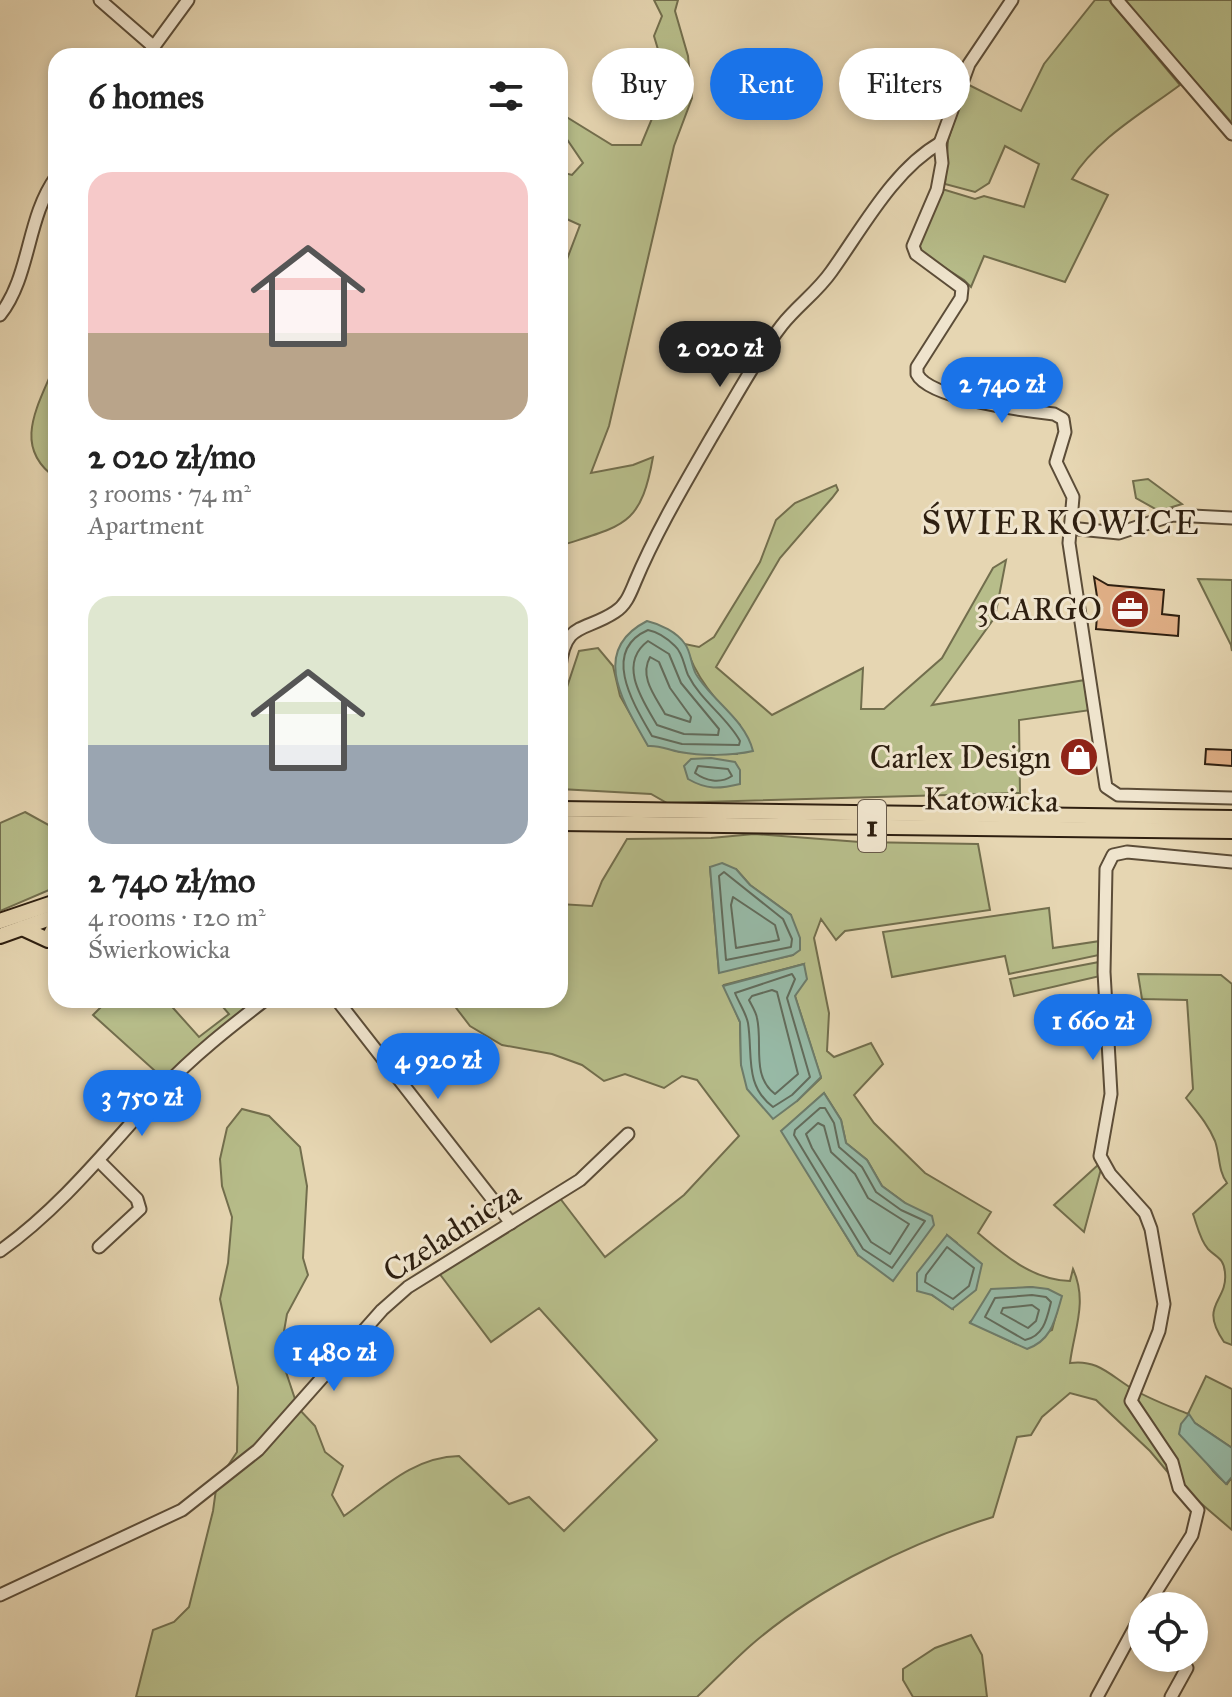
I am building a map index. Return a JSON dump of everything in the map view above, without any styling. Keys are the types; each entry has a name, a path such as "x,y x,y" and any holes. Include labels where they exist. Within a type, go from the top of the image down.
{"main road":[{"name":"Katowicka","path":"568,809 1232,818"},
{"name":"Katowicka","path":"568,823 1232,831"},
{"path":"0,921 48,905"},
{"path":"0,936 48,919"},
{"path":"22,928 48,940"}],"street":[{"path":"100,0 147,48"},
{"path":"152,48 188,0"},
{"path":"1012,0 969,64 940,143 942,163 938,185 913,250 962,288 961,298 917,367 917,374 928,386 962,397 995,406 1054,414 1063,419 1065,432 1056,462 1073,497 1069,528 1106,787 1118,795 1232,798"},
{"path":"1117,0 1232,134"},
{"path":"568,641 575,628 615,613 626,601 646,555 753,367 784,323 816,292 905,173 928,150 940,143"},
{"path":"2,314 19,281 39,204 48,190"},
{"path":"1069,528 1119,533 1173,515 1232,518"},
{"path":"1156,1592 1192,1535 1198,1510 1179,1488 1172,1462 1131,1401 1159,1331 1164,1304 1151,1229 1145,1213 1110,1174 1100,1156 1111,1094 1104,972 1106,869 1113,855 1127,852 1232,862"},
{"path":"0,1251 99,1161 164,1087 256,1008"},
{"path":"343,1008 511,1223"},
{"name":"Czeladnicza","path":"0,1595 182,1510 258,1450 382,1310 408,1287 595,1169 628,1134"},
{"path":"99,1161 137,1199 140,1209 99,1247"},
{"path":"1097,1697 1128,1640"},
{"path":"1171,1697 1185,1672"}],"shaded area":[{"path":"654,0 678,0 675,11 686,48 658,48 654,36 662,16"},
{"path":"1095,0 1109,0 1180,85 1107,139 1072,179 1108,195 1065,282 984,256 971,287 918,248 942,189 975,199 984,196 1024,207 1039,164 1005,146 989,183 975,192 945,184 948,140 955,120 970,120 970,86 1021,111 1044,64"},
{"path":"1123,0 1232,0 1232,123"},
{"path":"568,118 612,145 641,145 651,120 684,120 674,146 609,426 591,473 633,465 653,457 643,497 627,519 602,532 568,543 568,256 580,225 568,220 568,174 572,175 583,163 568,141"},
{"path":"48,381 48,471 35,455 32,442 34,416"},
{"path":"1148,479 1182,504 1159,511 1136,498 1133,481"},
{"path":"836,485 838,490 780,558 716,667 772,715 863,668 861,709 884,709 942,658 993,568 1006,560 995,617 932,705 1085,680 1091,710 1019,720 1020,793 667,803 651,794 568,789 568,684 579,651 598,648 613,666 620,696 648,745 680,752 737,754 740,725 707,688 685,644 699,647 714,637 760,562 776,520 795,503"},
{"path":"1198,579 1232,580 1232,651 1231,645"},
{"path":"25,812 48,825 48,890 0,911 0,823"},
{"path":"754,834 860,842 978,844 990,910 845,931 836,940 821,919 814,938 829,1013 827,1051 834,1057 871,1043 883,1064 854,1095 874,1123 925,1173 991,1212 978,1233 1020,1265 1044,1276 1070,1281 1073,1269 1080,1305 1070,1363 1096,1366 1138,1392 1188,1414 1206,1376 1232,1389 1232,1448 1195,1423 1198,1442 1208,1464 1227,1484 1232,1477 1232,1530 1176,1482 1150,1451 1096,1400 1070,1393 1042,1417 1031,1435 1017,1437 993,1517 898,1554 804,1605 743,1652 697,1697 136,1697 153,1630 174,1622 189,1607 213,1511 217,1482 237,1452 238,1387 220,1299 228,1263 232,1217 222,1186 220,1159 227,1128 242,1109 269,1116 300,1147 307,1186 303,1258 308,1275 287,1314 280,1354 298,1408 315,1426 325,1452 343,1466 332,1495 344,1516 412,1469 426,1462 459,1456 509,1504 529,1497 564,1531 657,1440 539,1308 491,1342 439,1273 559,1197 605,1257 684,1195 739,1136 697,1080 682,1076 664,1088 625,1074 604,1081 582,1065 552,1054 502,1045 470,1026 456,1008 568,1008 568,904 592,906 602,881 627,839","holes":["710,867 736,869 750,885 791,915 793,955 719,972","804,964 795,996 821,1078 797,1101 741,1065 740,1022 724,985","824,1093 841,1120 846,1143 867,1160 882,1186 905,1203 858,1255 782,1131","947,1235 957,1243 953,1309 932,1295","1031,1287 1061,1296 1052,1330 1016,1344 970,1322 1006,1290"]},
{"path":"1049,908 1053,948 1100,941 1099,955 1009,974 1005,956 892,977 883,932"},
{"path":"1099,962 1100,976 1014,996 1010,979"},
{"path":"1138,974 1221,975 1232,984 1232,1345 1224,1342 1214,1319 1216,1304 1225,1283 1222,1261 1203,1241 1193,1214 1227,1183 1212,1135 1186,1098 1193,1089 1187,1000 1142,999"},
{"path":"100,1008 173,1008 199,1037 229,1014 224,1008 247,1008 165,1080 93,1015"},
{"path":"1098,1165 1101,1169 1084,1232 1054,1205"},
{"path":"971,1635 982,1655 987,1697 913,1697 903,1680 903,1669 935,1648"}],"water":[{"path":"647,621 668,629 682,640 696,674 743,729 753,751 707,755 648,746 622,696 615,663 619,647 629,633"},
{"path":"691,759 735,762 740,770 740,784 713,788 688,779 684,766"},
{"path":"722,863 736,869 750,885 791,915 800,938 800,950 793,955 719,973 710,867"},
{"path":"804,964 807,979 795,996 821,1077 773,1119 747,1089 741,1065 740,1022 723,986"},
{"path":"824,1093 841,1120 846,1143 867,1160 882,1186 905,1203 932,1216 934,1225 893,1281 858,1255 781,1131"},
{"path":"947,1235 982,1264 976,1290 952,1309 932,1295 917,1291 917,1273"},
{"path":"991,1289 1048,1289 1062,1296 1051,1328 1035,1345 1027,1349 970,1323"},
{"path":"1189,1414 1195,1423 1232,1448 1232,1477 1226,1484 1179,1434 1181,1424"}],"building":[{"name":"3CARGO","path":"1094,577 1108,585 1164,590 1162,614 1179,616 1178,636 1096,629 1098,603"},
{"path":"1206,749 1232,750 1232,766 1205,764"}],"place":[{"name":"3CARGO","path":"1130,609"},
{"name":"Carlex Design","path":"1079,757"}],"district":[{"name":"ŚWIERKOWICE","path":"1061,522"}]}
